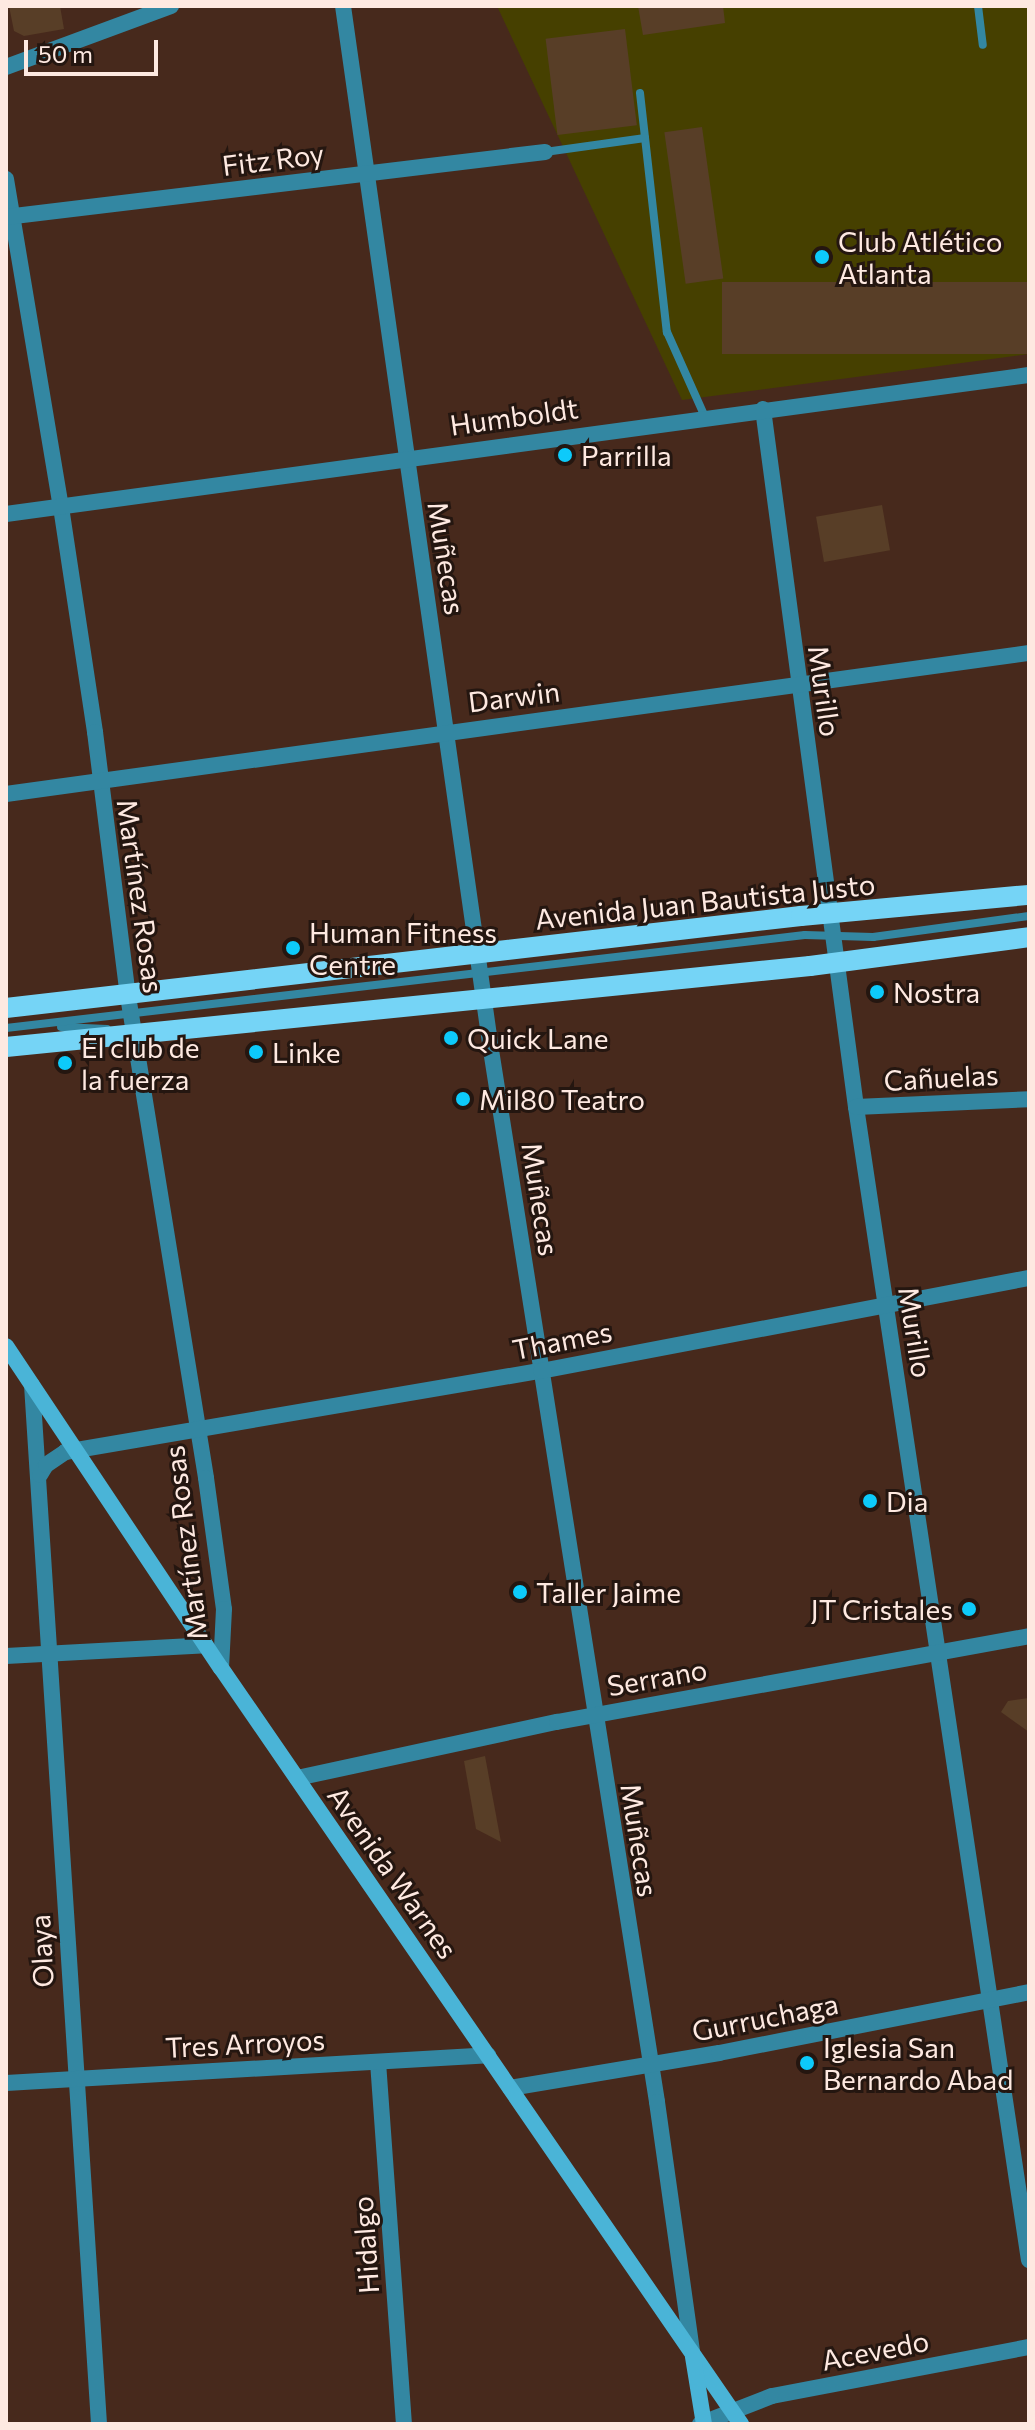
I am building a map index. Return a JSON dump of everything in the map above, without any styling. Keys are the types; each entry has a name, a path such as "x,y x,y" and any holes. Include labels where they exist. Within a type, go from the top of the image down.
{"main road":[{"name":"Avenida Juan Bautista Justo","path":"6,1047 132,1015 478,954 1029,895"},
{"name":"Avenida Juan Bautista Justo","path":"6,1008 132,1015 485,996 837,962 1029,937"},
{"name":"Avenida Warnes","path":"6,1346 14,1370 32,1385 221,1668 737,2417"},
{"path":"692,2351 703,2424"}],"street":[{"path":"6,67 171,6"},
{"name":"Muñecas","path":"343,6 481,975 692,2351"},
{"name":"Fitz Roy","path":"9,217 545,152"},
{"name":"Martínez Rosas","path":"6,179 9,217 61,507 95,732 132,1015 199,1432 224,1609 221,1668"},
{"name":"Humboldt","path":"6,514 405,457 1029,375"},
{"name":"Murillo","path":"763,409 797,686 856,1107 1029,2260"},
{"name":"Darwin","path":"6,794 1029,653"},
{"name":"Cañuelas","path":"856,1107 1029,1099"},
{"name":"Thames","path":"76,1450 199,1432 541,1371 1029,1278"},
{"name":"Olaya","path":"32,1385 99,2424"},
{"path":"91,1472 94,1458 104,1447"},
{"path":"40,1475 54,1458 76,1450"},
{"name":"Serrano","path":"297,1778 595,1715 1029,1636"},
{"path":"6,1656 206,1645"},
{"name":"Gurruchaga","path":"510,2088 1029,1992"},
{"name":"Tres Arroyos","path":"6,2083 488,2055"},
{"name":"Hidalgo","path":"378,2062 404,2424"},
{"name":"Acevedo","path":"703,2424 737,2417 772,2396 1029,2347"}],"lane":[{"path":"978,6 983,45"},
{"path":"640,93 667,332 705,417"},
{"path":"545,152 645,138"},
{"path":"6,1028 805,935 834,937 913,933 1029,916"},
{"path":"16,1027 96,1027 132,1015"}],"shaded area":[{"name":"Club Atlético Atlanta","path":"497,6 1029,6 1029,354 682,400"}],"building":[{"path":"9,6 60,6 64,29 24,36 14,31"},
{"path":"638,6 723,6 725,23 643,35"},
{"path":"625,29 637,125 557,135 546,39"},
{"path":"702,127 723,279 686,284 664,132"},
{"path":"722,282 1029,282 1029,354 722,354"},
{"path":"882,505 890,550 824,562 816,517"},
{"path":"1029,1698 1029,1732 1001,1712 1008,1701"},
{"path":"485,1756 501,1842 476,1829 464,1761"}],"place":[{"name":"Club Atlético Atlanta","path":"822,257"},
{"name":"Parrilla","path":"565,455"},
{"name":"Human Fitness Centre","path":"293,948"},
{"name":"Nostra","path":"877,992"},
{"name":"Quick Lane","path":"451,1038"},
{"name":"Linke","path":"256,1052"},
{"name":"El club de la fuerza","path":"65,1063"},
{"name":"Mil80 Teatro","path":"463,1099"},
{"name":"Dia","path":"870,1501"},
{"name":"Taller Jaime","path":"520,1592"},
{"name":"JT Cristales","path":"969,1609"},
{"name":"Iglesia San Bernardo Abad","path":"807,2063"}]}
